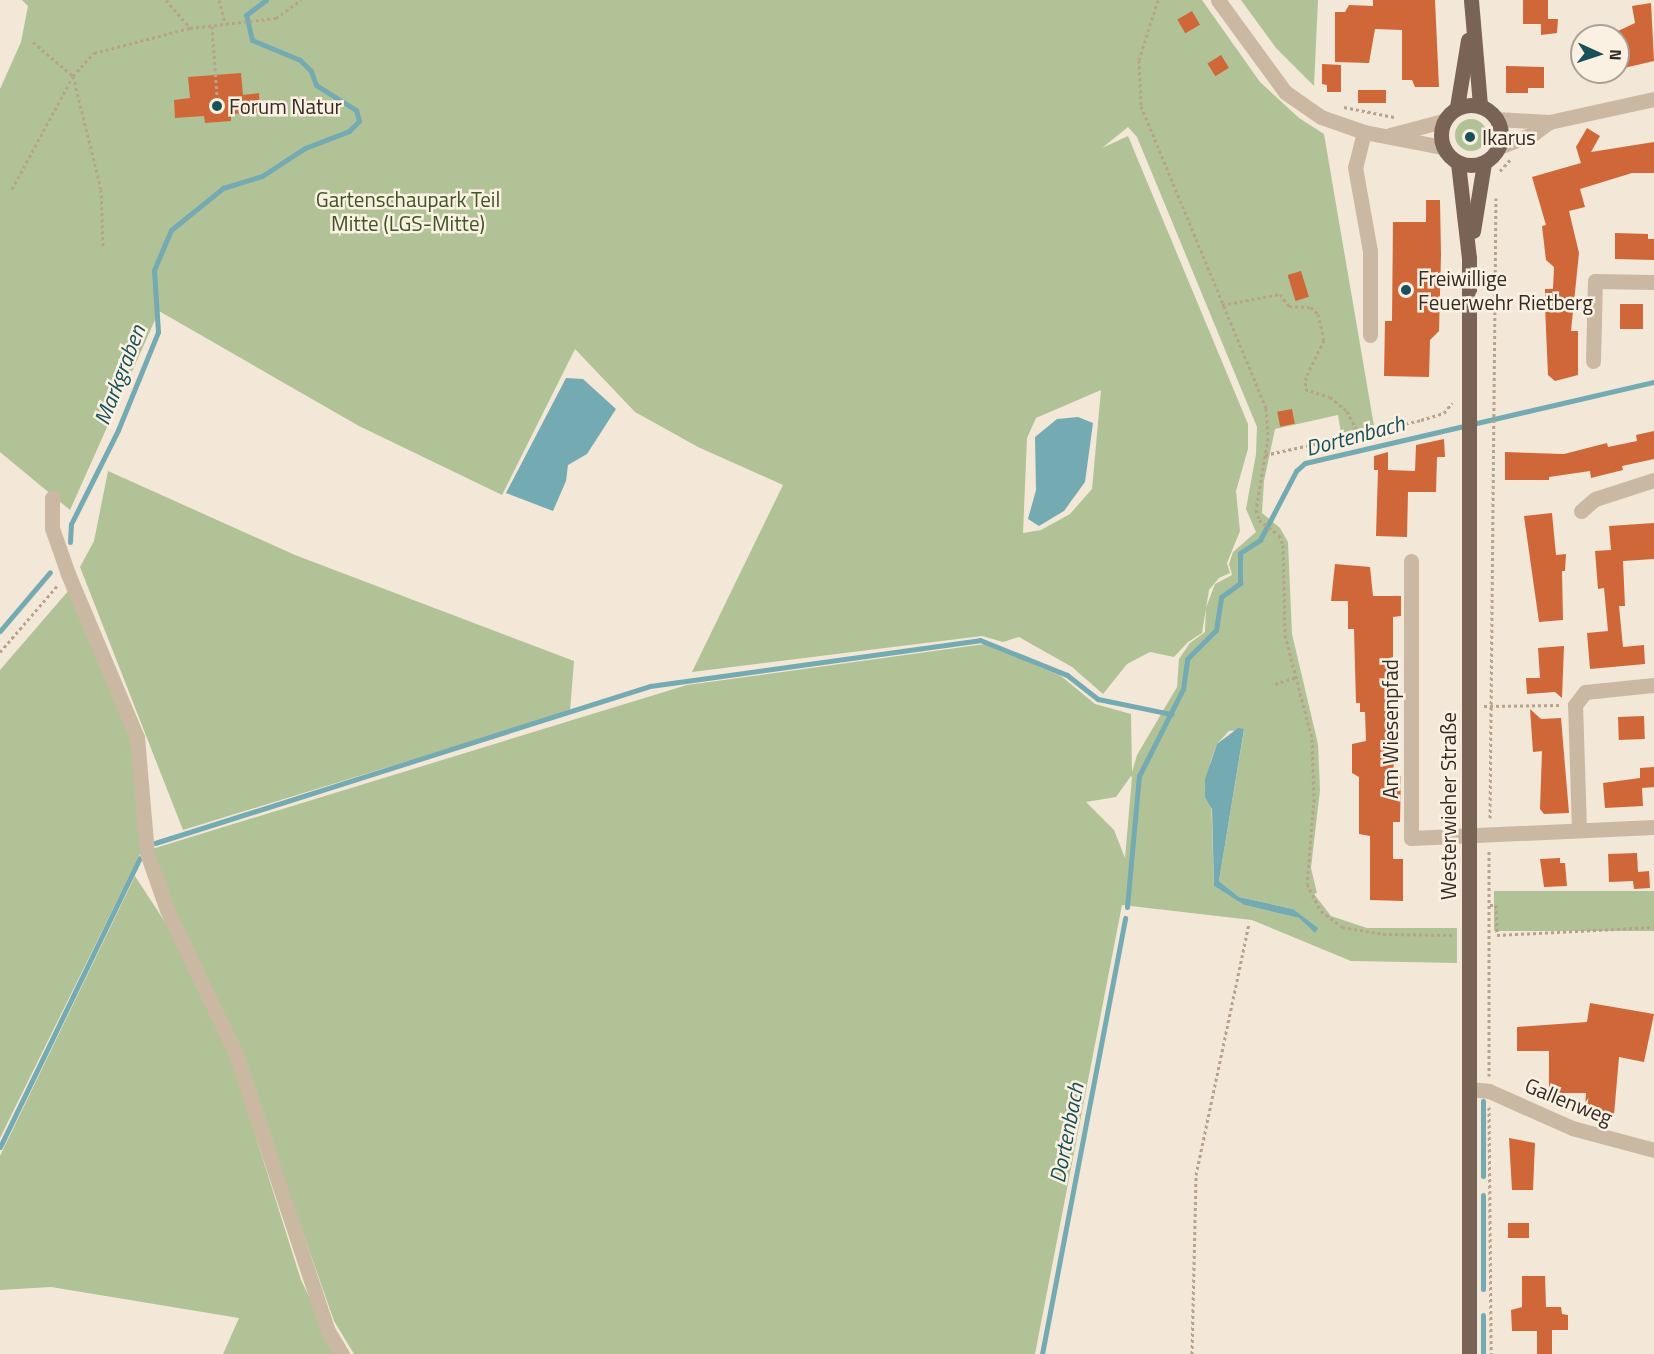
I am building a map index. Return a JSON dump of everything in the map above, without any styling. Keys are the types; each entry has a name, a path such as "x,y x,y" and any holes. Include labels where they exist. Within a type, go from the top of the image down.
{"main road":[{"path":"1471,0 1480,106"},
{"path":"1457,107 1480,106 1497,119 1501,132 1499,147 1484,164 1458,163 1442,147 1443,121 1457,107 1472,26"},
{"name":"Westerwieher Straße","path":"1458,163 1469,258 1469,1354"},
{"name":"Westerwieher Straße","path":"1469,258 1484,164"}],"street":[{"path":"1218,0 1285,92 1321,117 1365,132 1442,147"},
{"path":"1497,119 1549,122 1654,99"},
{"path":"1384,136 1443,121"},
{"path":"1499,147 1533,134 1549,122"},
{"path":"1365,132 1355,168 1370,250 1370,335"},
{"path":"1593,361 1594,281 1654,282"},
{"path":"1581,511 1595,499 1654,480"},
{"path":"52,498 52,528 68,574 137,737 147,853 167,910 235,1052 328,1331 342,1354"},
{"name":"Am Wiesenpfad","path":"1411,561 1411,838 1470,837"},
{"path":"1579,830 1575,705 1585,692 1654,686"},
{"path":"1470,837 1654,827"},
{"name":"Gallenweg","path":"1470,1089 1489,1091 1572,1128 1654,1150"}],"path":[{"path":"166,0 190,28"},
{"path":"219,0 225,23"},
{"path":"12,189 74,76 94,53 190,28 276,18 301,0"},
{"path":"1158,0 1139,60 1141,106 1266,408 1264,455 1256,501 1262,522 1273,530 1283,545 1286,635 1312,739 1314,799 1305,869 1312,898 1332,921 1354,930 1455,935"},
{"path":"212,25 218,96"},
{"path":"33,42 74,76 101,189 103,247"},
{"path":"1336,104 1396,117"},
{"path":"1491,1354 1490,836 1496,189"},
{"path":"1222,305 1280,294 1289,306 1311,307 1318,314 1324,340 1306,378 1305,389 1330,397 1347,411 1360,436"},
{"path":"1264,455 1360,436 1444,413 1453,400"},
{"path":"0,652 68,574"},
{"path":"1275,684 1296,677"},
{"path":"1469,706 1575,705"},
{"path":"1490,905 1496,905 1497,935 1654,927"},
{"path":"1192,1354 1196,1175 1249,923"}],"green space":[{"name":"Gartenschaupark Teil Mitte (LGS-Mitte)","path":"22,0 1202,0 1260,82 1299,118 1324,134 1374,426 1341,433 1338,415 1275,429 1264,481 1262,513 1280,528 1288,542 1292,634 1318,744 1320,790 1311,868 1317,893 1314,894 1331,916 1367,928 1457,928 1457,963 1351,961 1252,920 1122,905 1035,1354 354,1354 334,1321 239,1050 174,908 152,849 687,685 985,644 1061,676 1095,704 1131,714 1132,772 1137,755 1177,687 1179,659 1190,643 1205,632 1206,609 1202,633 1188,642 1174,657 1150,652 1127,664 1103,694 1072,667 1019,637 1003,642 982,636 692,672 783,485 698,447 635,412 575,349 502,495 359,426 159,311 70,510 0,452 0,89 21,42 28,6","holes":["1128,127 1137,137 1257,427 1256,454 1246,509 1256,532 1233,552 1229,564 1232,575 1215,584 1206,608 1209,590 1219,578 1230,573 1227,563 1240,531 1236,491 1248,449 1248,424 1128,136 1102,148","1101,390 1092,489 1070,514 1041,530 1023,533 1027,438 1036,418","1244,730 1219,881 1239,897 1293,909 1315,932 1299,918 1244,905 1214,886 1210,763 1217,744 1229,731","1131,776 1125,858 1114,830 1086,802 1116,797"]},
{"path":"1241,0 1318,0 1314,86 1276,48"},
{"path":"1471,119 1482,124 1487,135 1482,146 1471,151 1460,146 1455,135 1460,124"},
{"path":"108,471 295,555 574,661 570,711 183,830 80,567 94,541"},
{"path":"69,590 134,739 141,852 0,1138 0,670"},
{"path":"135,876 176,939 230,1055 301,1280 337,1354 223,1354 239,1318 51,1287 0,1290 0,1156"},
{"path":"1494,891 1654,891 1654,931 1494,931"}],"water":[{"path":"566,378 583,379 616,409 587,454 568,465 566,481 553,511 506,493"},
{"path":"1078,417 1093,423 1085,482 1064,511 1039,526 1028,519 1036,490 1035,437 1057,419"},
{"path":"1238,728 1244,729 1219,881 1239,897 1293,909 1318,928 1315,933 1299,918 1244,905 1214,886 1212,809 1205,797 1205,779 1217,744"}],"building":[{"path":"1373,0 1435,0 1439,87 1415,87 1412,80 1402,80 1402,30 1375,29 1369,63 1335,62 1335,12 1345,12 1349,5 1373,6"},
{"path":"1523,0 1548,0 1548,19 1558,19 1557,33 1541,35 1541,24 1523,24"},
{"path":"1651,3 1654,61 1630,67 1630,25 1635,23 1632,6"},
{"path":"1192,11 1200,25 1185,33 1177,20"},
{"path":"1221,55 1229,68 1215,76 1207,63"},
{"path":"1322,64 1341,65 1341,92 1327,92 1327,85 1322,84"},
{"path":"1506,66 1544,67 1544,88 1528,88 1528,93 1506,93"},
{"path":"241,73 243,95 259,93 260,112 231,114 231,121 205,123 204,116 175,118 174,100 190,98 188,77"},
{"path":"1358,90 1386,90 1386,103 1358,103"},
{"path":"1587,128 1600,136 1591,152 1654,142 1654,173 1632,173 1580,189 1585,207 1569,211 1579,253 1571,331 1578,331 1578,375 1555,381 1548,375 1545,306 1545,289 1553,289 1554,267 1546,260 1542,226 1546,225 1532,177 1581,163 1576,147"},
{"path":"1426,200 1440,200 1441,255 1439,331 1430,340 1429,377 1384,376 1385,321 1392,321 1393,222 1426,222"},
{"path":"1615,233 1648,234 1648,239 1654,239 1654,260 1615,259"},
{"path":"1301,271 1309,297 1296,301 1288,275"},
{"path":"1620,304 1643,304 1643,329 1620,329"},
{"path":"1292,409 1295,424 1280,427 1277,412"},
{"path":"1654,431 1654,459 1622,466 1623,470 1591,478 1590,471 1549,477 1549,480 1505,480 1505,452 1564,454 1607,443 1608,447 1637,441 1636,435"},
{"path":"1444,439 1445,457 1437,457 1436,492 1408,492 1407,537 1376,536 1378,470 1374,470 1374,456 1388,452 1388,470 1415,471 1416,445"},
{"path":"1552,513 1556,555 1566,554 1565,571 1562,571 1563,620 1539,622 1524,516"},
{"path":"1654,523 1654,559 1623,561 1625,606 1619,606 1623,647 1644,645 1645,664 1590,669 1587,633 1608,631 1604,588 1598,589 1595,551 1611,550 1609,526"},
{"path":"1335,564 1370,567 1373,596 1401,596 1401,616 1393,617 1393,657 1389,658 1394,776 1401,776 1400,822 1393,822 1393,859 1403,859 1403,901 1370,900 1370,836 1359,834 1359,777 1352,773 1352,744 1366,741 1365,712 1360,712 1360,703 1356,703 1354,629 1348,629 1348,601 1331,601"},
{"path":"1564,646 1562,698 1555,692 1527,694 1526,678 1540,678 1538,648"},
{"path":"1530,709 1541,719 1561,718 1569,813 1544,814 1540,809 1542,751 1533,752"},
{"path":"1644,716 1645,739 1619,740 1618,717"},
{"path":"1654,767 1654,787 1642,788 1643,806 1605,808 1603,783 1640,778 1640,768"},
{"path":"1637,853 1638,872 1649,871 1650,888 1634,889 1633,881 1609,882 1608,854"},
{"path":"1560,858 1560,863 1565,863 1567,886 1544,887 1540,859"},
{"path":"1590,1003 1654,1014 1644,1062 1619,1057 1614,1115 1591,1113 1591,1108 1585,1107 1586,1093 1549,1093 1549,1051 1517,1051 1517,1027 1587,1022"},
{"path":"1509,1138 1535,1143 1533,1190 1512,1190"},
{"path":"1508,1223 1529,1223 1529,1238 1508,1238"},
{"path":"1522,1276 1545,1276 1546,1307 1561,1307 1562,1314 1568,1315 1568,1330 1552,1330 1552,1354 1537,1354 1537,1331 1512,1331 1511,1310 1522,1307"}],"waterway":[{"name":"Markgraben","path":"70,542 71,524 118,430 158,332 154,270 171,230 223,188 262,176 305,148 349,131 359,121 356,110 316,85 311,71 300,60 252,40 246,15 266,0"},
{"name":"Dortenbach","path":"1127,907 1139,776 1183,689 1187,659 1216,630 1221,597 1240,583 1240,553 1260,540 1296,471 1305,463 1654,382"},
{"name":"Markgraben","path":"0,631 50,572"},
{"path":"155,843 650,686 980,640 1067,675 1098,699 1171,714"},
{"path":"0,1147 140,858"},
{"name":"Dortenbach","path":"1042,1354 1125,918"},
{"path":"1483,1101 1483,1176"},
{"path":"1483,1195 1483,1289"},
{"path":"1483,1315 1483,1354"}],"place":[{"name":"Forum Natur","path":"217,106"},
{"name":"Ikarus","path":"1470,137"},
{"name":"Freiwillige Feuerwehr Rietberg","path":"1406,290"}]}
